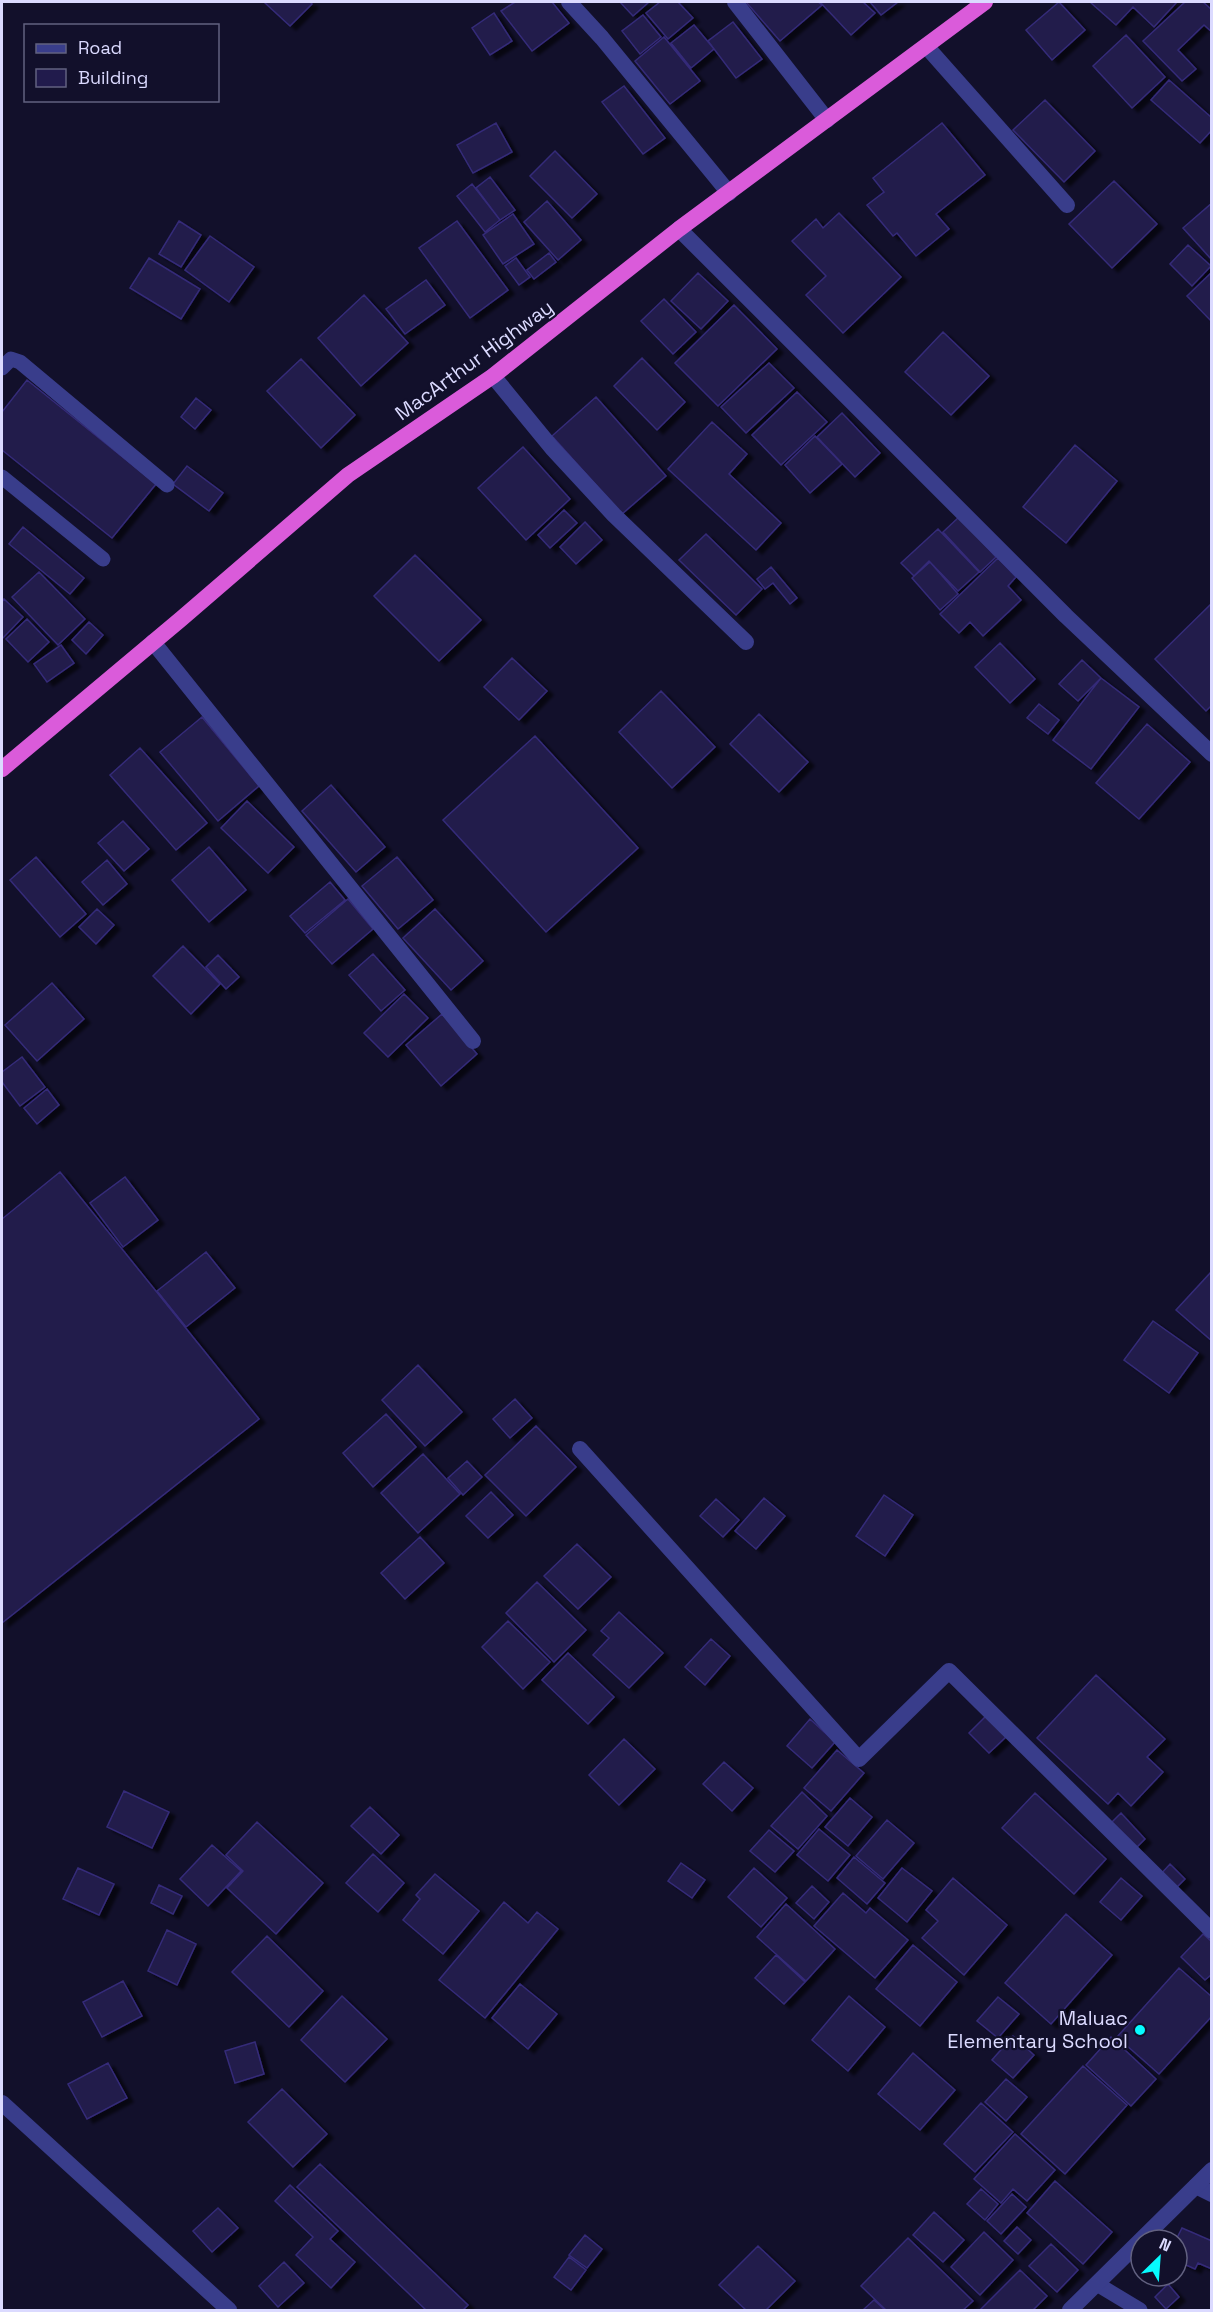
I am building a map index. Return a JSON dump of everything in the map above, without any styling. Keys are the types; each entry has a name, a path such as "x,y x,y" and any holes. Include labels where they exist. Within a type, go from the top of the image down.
{"highway":[{"name":"MacArthur Highway","path":"2,769 348,475 493,376 679,229 985,2"}],"street":[{"path":"570,2 729,193"},
{"path":"735,2 827,120"},
{"path":"926,46 1067,206"},
{"path":"679,229 1066,616 1212,754"},
{"path":"493,376 552,448 614,515 746,642"},
{"path":"153,642 473,1041"},
{"path":"580,1449 859,1759 948,1671 1212,1931"},
{"path":"2,2103 229,2310"},
{"path":"1153,2228 1212,2170"},
{"path":"1196,2186 1212,2194"},
{"path":"1070,2310 1129,2252"}],"lane":[{"path":"2,368 11,359 20,362 167,485"},
{"path":"2,477 103,559"},
{"path":"1097,2284 1140,2310"}],"building":[{"path":"264,2 310,2 312,4 290,26"},
{"path":"515,2 552,2 569,23 532,51 501,11"},
{"path":"620,2 649,2 633,16"},
{"path":"660,2 678,2 693,18 668,39 646,13"},
{"path":"746,2 818,2 822,5 780,41"},
{"path":"820,2 863,2 875,13 851,35"},
{"path":"870,2 898,2 881,15"},
{"path":"1059,2 1085,30 1052,60 1026,30"},
{"path":"1090,2 1177,2 1154,27 1133,7 1116,25"},
{"path":"1185,2 1203,2 1212,10 1212,32 1204,25 1178,50 1196,69 1182,81 1143,41"},
{"path":"494,13 512,41 490,55 472,28"},
{"path":"643,15 661,37 640,54 622,31"},
{"path":"733,22 762,59 736,78 708,41"},
{"path":"694,25 714,49 691,68 671,43"},
{"path":"1126,35 1165,77 1132,108 1093,66"},
{"path":"664,37 700,81 670,104 635,61"},
{"path":"1169,80 1212,118 1212,130 1200,143 1151,100"},
{"path":"624,86 665,138 643,154 602,102"},
{"path":"1045,100 1095,151 1064,182 1013,130"},
{"path":"496,123 512,152 473,173 457,145"},
{"path":"942,123 985,175 936,214 949,229 916,256 897,233 893,236 867,205 884,192 873,178"},
{"path":"555,151 597,194 572,218 530,176"},
{"path":"490,177 515,210 500,220 476,188"},
{"path":"1114,181 1157,224 1112,268 1069,224"},
{"path":"472,184 500,220 485,232 457,196"},
{"path":"547,201 581,240 558,260 524,222"},
{"path":"1212,203 1212,260 1183,228"},
{"path":"839,213 901,277 843,333 806,295 826,276 792,241 816,219 823,228"},
{"path":"513,214 534,244 503,264 483,235"},
{"path":"179,221 201,235 181,267 159,254"},
{"path":"457,221 508,290 470,318 419,248"},
{"path":"210,236 254,267 229,302 185,270"},
{"path":"1188,245 1211,266 1192,286 1170,264"},
{"path":"549,253 556,262 534,279 527,270"},
{"path":"149,258 200,289 181,319 130,288"},
{"path":"516,258 530,277 519,285 505,266"},
{"path":"1212,272 1212,322 1187,296"},
{"path":"698,273 728,301 701,329 671,301"},
{"path":"426,280 445,305 405,334 386,309"},
{"path":"364,295 408,343 361,386 318,338"},
{"path":"664,299 696,332 673,354 641,321"},
{"path":"734,305 777,349 718,406 675,363"},
{"path":"943,332 989,376 951,415 905,372"},
{"path":"642,358 685,402 657,430 614,386"},
{"path":"301,359 355,415 321,448 267,391"},
{"path":"769,363 794,388 746,433 721,407"},
{"path":"27,380 156,484 112,538 2,450 2,412"},
{"path":"797,392 827,422 781,465 752,435"},
{"path":"596,397 666,476 622,514 552,436"},
{"path":"196,398 211,410 195,429 181,417"},
{"path":"842,413 880,453 855,477 817,437"},
{"path":"712,422 747,454 729,474 781,523 756,550 668,469"},
{"path":"815,436 842,464 810,493 785,465"},
{"path":"1075,445 1117,481 1066,543 1023,507"},
{"path":"523,447 570,499 526,540 478,488"},
{"path":"187,466 223,493 209,511 173,484"},
{"path":"564,510 577,523 550,548 538,535"},
{"path":"959,517 996,557 980,572 943,532"},
{"path":"585,522 602,540 576,564 560,547"},
{"path":"23,527 84,578 70,594 9,544"},
{"path":"938,529 979,572 958,591 929,561 914,576 901,563"},
{"path":"706,534 762,589 736,615 679,560"},
{"path":"415,555 481,620 439,661 374,596"},
{"path":"998,558 1016,577 1008,586 1021,600 983,636 970,622 959,633 940,614"},
{"path":"930,562 958,594 940,610 912,578"},
{"path":"771,567 797,598 790,604 773,583 765,589 757,579"},
{"path":"39,572 85,619 58,645 12,597"},
{"path":"4,599 23,617 2,639 2,602"},
{"path":"1212,603 1212,705 1206,711 1155,659"},
{"path":"27,619 49,642 28,662 6,639"},
{"path":"89,622 103,635 86,654 72,640"},
{"path":"1000,643 1035,679 1010,703 975,667"},
{"path":"61,645 74,663 47,682 34,664"},
{"path":"512,658 547,691 519,720 484,687"},
{"path":"1082,660 1101,678 1078,701 1059,684"},
{"path":"1101,678 1139,707 1091,769 1053,740"},
{"path":"661,691 715,747 672,788 619,732"},
{"path":"1039,704 1059,720 1048,734 1027,718"},
{"path":"759,714 808,762 779,792 730,744"},
{"path":"202,717 259,786 218,821 160,752"},
{"path":"1147,724 1190,762 1139,819 1096,783"},
{"path":"535,736 638,848 546,932 443,820"},
{"path":"140,748 207,823 176,850 110,775"},
{"path":"331,785 385,847 356,872 302,811"},
{"path":"247,801 294,847 268,873 221,828"},
{"path":"123,821 149,849 124,871 98,843"},
{"path":"209,847 246,890 209,922 172,880"},
{"path":"36,857 86,914 60,937 10,880"},
{"path":"397,857 433,900 398,929 362,886"},
{"path":"107,860 127,884 103,905 82,882"},
{"path":"330,882 345,900 305,933 290,916"},
{"path":"348,899 373,929 332,964 306,935"},
{"path":"97,909 114,925 96,944 79,927"},
{"path":"435,909 483,961 451,990 403,938"},
{"path":"183,946 220,984 191,1014 153,976"},
{"path":"373,954 405,990 381,1011 349,975"},
{"path":"218,955 239,977 226,989 206,967"},
{"path":"52,983 84,1019 37,1061 5,1025"},
{"path":"404,994 428,1018 388,1057 364,1033"},
{"path":"442,1014 477,1054 441,1086 406,1045"},
{"path":"22,1057 45,1087 20,1106 2,1082 2,1072"},
{"path":"47,1089 59,1105 37,1124 24,1108"},
{"path":"60,1172 259,1419 2,1623 2,1219"},
{"path":"125,1177 158,1220 123,1247 90,1203"},
{"path":"206,1252 235,1288 186,1327 157,1291"},
{"path":"1212,1271 1212,1341 1176,1310"},
{"path":"1153,1321 1198,1353 1169,1393 1124,1360"},
{"path":"418,1365 462,1412 425,1446 382,1400"},
{"path":"515,1399 532,1418 510,1438 493,1419"},
{"path":"386,1414 416,1447 373,1487 343,1453"},
{"path":"536,1426 576,1467 526,1516 485,1475"},
{"path":"423,1454 460,1494 418,1533 381,1493"},
{"path":"467,1461 482,1477 463,1495 448,1478"},
{"path":"491,1492 513,1515 488,1538 466,1516"},
{"path":"884,1495 913,1515 885,1556 856,1536"},
{"path":"764,1498 785,1516 756,1549 735,1531"},
{"path":"716,1499 739,1520 723,1537 700,1516"},
{"path":"420,1537 444,1563 405,1599 381,1573"},
{"path":"577,1544 611,1577 578,1609 544,1576"},
{"path":"537,1582 586,1630 554,1662 506,1613"},
{"path":"619,1612 663,1653 629,1688 593,1655 609,1638 601,1631"},
{"path":"508,1621 550,1662 523,1689 482,1647"},
{"path":"711,1639 730,1656 705,1685 685,1667"},
{"path":"568,1653 614,1697 588,1724 542,1680"},
{"path":"1096,1675 1165,1739 1147,1757 1163,1772 1131,1806 1118,1793 1108,1804 1037,1738"},
{"path":"986,1716 1007,1736 989,1753 969,1733"},
{"path":"810,1719 835,1742 812,1768 787,1746"},
{"path":"624,1739 655,1769 619,1805 589,1775"},
{"path":"837,1750 864,1773 831,1811 804,1788"},
{"path":"724,1762 753,1788 732,1811 703,1784"},
{"path":"124,1791 169,1812 152,1848 107,1827"},
{"path":"802,1792 827,1816 798,1849 771,1826"},
{"path":"1035,1793 1106,1859 1074,1894 1002,1828"},
{"path":"850,1798 872,1817 848,1846 825,1827"},
{"path":"370,1807 399,1835 381,1854 351,1826"},
{"path":"1121,1813 1145,1839 1134,1850 1109,1825"},
{"path":"887,1820 914,1843 883,1879 856,1856"},
{"path":"257,1822 323,1883 276,1934 227,1888 243,1871 226,1855"},
{"path":"819,1829 850,1855 828,1881 797,1855"},
{"path":"769,1830 794,1851 775,1872 750,1851"},
{"path":"212,1845 241,1871 208,1906 180,1879"},
{"path":"373,1854 404,1883 378,1912 346,1883"},
{"path":"854,1857 885,1883 867,1904 837,1878"},
{"path":"681,1863 705,1880 692,1898 668,1881"},
{"path":"1170,1864 1185,1879 1174,1890 1160,1875"},
{"path":"78,1868 114,1884 99,1915 63,1899"},
{"path":"754,1868 787,1898 761,1927 728,1897"},
{"path":"902,1868 932,1891 907,1922 878,1898"},
{"path":"435,1874 479,1911 443,1954 403,1920 420,1899 416,1895"},
{"path":"953,1878 1007,1925 964,1975 922,1938 938,1921 926,1910"},
{"path":"1121,1878 1142,1896 1121,1920 1100,1902"},
{"path":"159,1885 182,1896 173,1914 151,1903"},
{"path":"812,1886 829,1902 814,1919 796,1903"},
{"path":"843,1893 866,1913 870,1908 908,1940 875,1978 814,1926"},
{"path":"504,1902 528,1923 537,1912 558,1929 485,2018 439,1980"},
{"path":"786,1904 835,1949 806,1981 757,1937"},
{"path":"1066,1914 1112,1955 1051,2024 1005,1983"},
{"path":"167,1930 196,1944 177,1985 148,1971"},
{"path":"1203,1934 1212,1942 1212,1974 1205,1980 1181,1957"},
{"path":"267,1936 323,1991 289,2027 232,1972"},
{"path":"913,1945 957,1982 920,2026 876,1989"},
{"path":"776,1955 805,1982 784,2004 755,1978"},
{"path":"1179,1968 1212,1997 1212,2016 1159,2074 1117,2037"},
{"path":"123,1981 142,2016 102,2037 83,2002"},
{"path":"520,1984 557,2014 528,2049 492,2018"},
{"path":"342,1996 387,2039 345,2082 301,2040"},
{"path":"849,1996 885,2027 848,2071 812,2040"},
{"path":"998,1997 1019,2014 998,2038 977,2021"},
{"path":"1013,2036 1034,2055 1013,2078 992,2060"},
{"path":"1111,2037 1156,2079 1131,2106 1086,2065"},
{"path":"255,2042 264,2074 235,2083 225,2051"},
{"path":"913,2053 955,2090 920,2130 878,2094"},
{"path":"108,2063 127,2098 87,2119 68,2084"},
{"path":"1083,2066 1127,2105 1065,2174 1021,2134"},
{"path":"1006,2079 1027,2097 1006,2121 985,2102"},
{"path":"282,2089 327,2134 293,2167 248,2122"},
{"path":"981,2103 1013,2132 975,2172 944,2144"},
{"path":"1015,2134 1055,2170 1027,2201 1013,2189 1001,2203 974,2179"},
{"path":"320,2164 468,2305 463,2310 426,2310 297,2187"},
{"path":"1055,2181 1112,2232 1083,2264 1027,2213"},
{"path":"290,2185 338,2231 330,2239 355,2262 331,2288 296,2255 313,2237 275,2201"},
{"path":"981,2189 998,2204 985,2220 967,2204"},
{"path":"1012,2194 1026,2207 1001,2234 987,2221"},
{"path":"218,2208 238,2228 212,2252 193,2231"},
{"path":"934,2212 964,2240 943,2262 913,2235"},
{"path":"1017,2227 1031,2240 1018,2254 1004,2241"},
{"path":"1189,2231 1212,2241 1212,2269 1198,2263 1195,2269 1189,2266"},
{"path":"984,2232 1013,2260 980,2295 951,2267"},
{"path":"585,2235 602,2249 587,2268 569,2255"},
{"path":"908,2238 973,2301 963,2310 886,2310 861,2286"},
{"path":"1051,2244 1078,2270 1057,2292 1029,2266"},
{"path":"758,2246 795,2281 766,2310 746,2310 719,2285"},
{"path":"569,2257 586,2270 571,2290 554,2277"},
{"path":"284,2262 304,2283 278,2307 259,2286"},
{"path":"1020,2270 1047,2296 1033,2310 980,2310"},
{"path":"1164,2288 1171,2288 1179,2297 1166,2309 1155,2297"},
{"path":"874,2300 885,2310 863,2310"}],"place":[{"name":"Maluac Elementary School","path":"1140,2030"}]}
